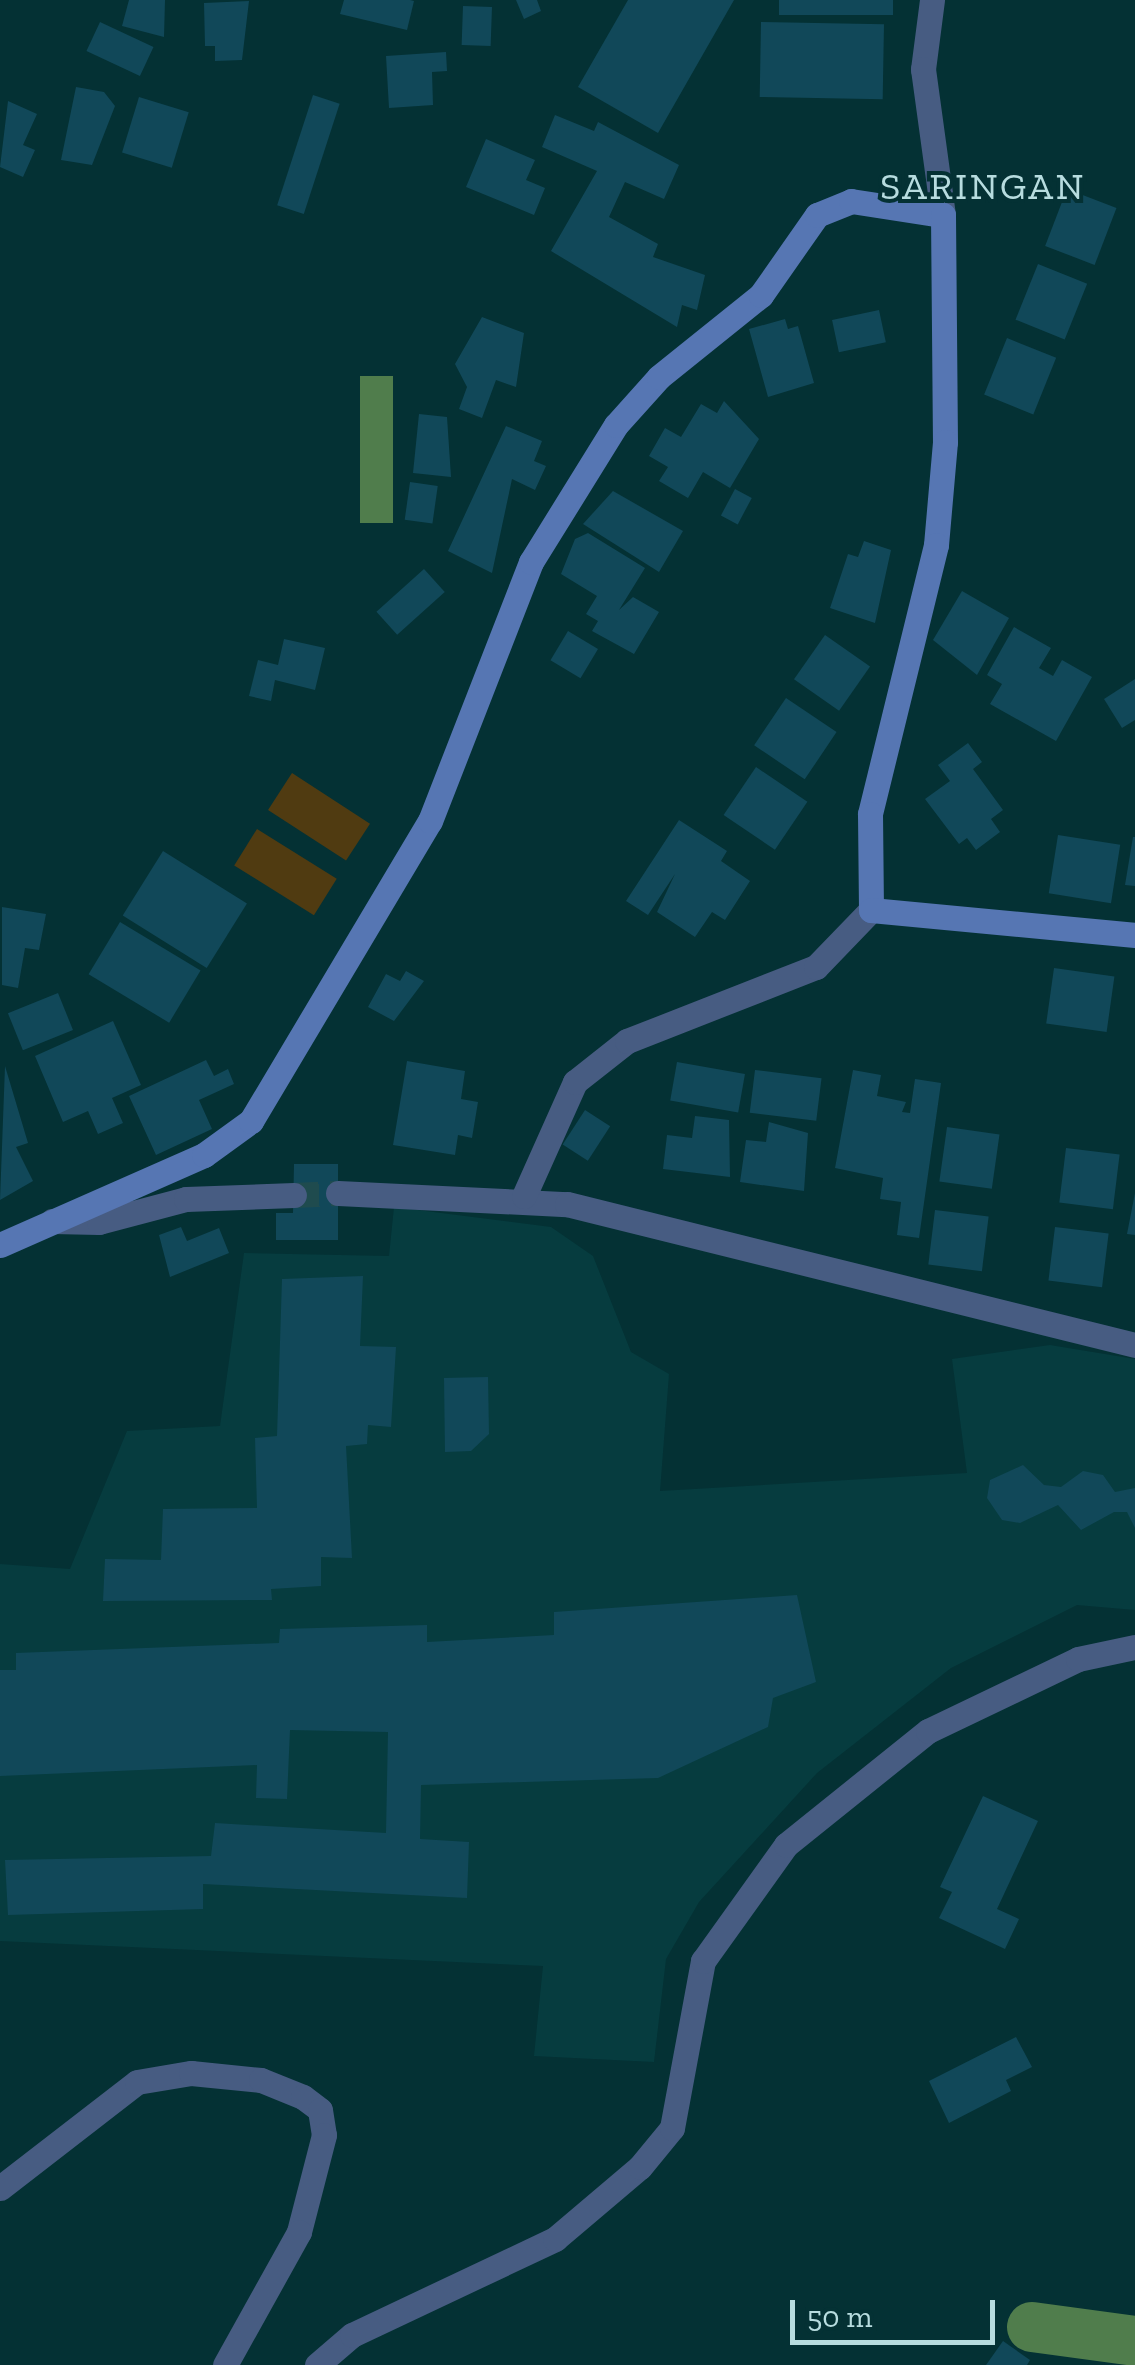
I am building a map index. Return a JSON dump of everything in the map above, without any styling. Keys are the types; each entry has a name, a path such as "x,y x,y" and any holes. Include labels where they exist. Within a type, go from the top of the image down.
{"main road":[{"path":"0,1245 204,1155 251,1121 290,1068 430,821 530,562 627,413 761,295 817,214 851,201 943,215 945,442 936,545 870,814 872,910 1135,935"}],"street":[{"path":"932,0 923,69 943,215"},
{"path":"524,1196 576,1082 626,1041 804,974 872,910"},
{"path":"338,1193 524,1196 1135,1345"},
{"path":"50,1221 99,1222 186,1200 294,1196"},
{"path":"318,2365 352,2334 555,2239 640,2167 672,2128 703,1962 786,1844 928,1731 1078,1658 1135,1648"},
{"path":"0,2188 137,2082 191,2074 261,2080 312,2104 324,2135 299,2232 225,2365"}],"shaded area":[{"path":"360,376 393,376 393,523 360,523"},
{"path":"292,773 370,824 346,861 268,810"},
{"path":"257,829 337,879 314,915 234,865"},
{"path":"394,1207 551,1227 593,1256 631,1352 669,1374 660,1491 967,1473 952,1359 1050,1345 1135,1359 1135,1610 1077,1605 951,1668 817,1773 699,1902 666,1959 654,2062 534,2056 543,1966 0,1941 0,1564 70,1569 127,1431 220,1426 244,1253 389,1256"}],"building":[{"path":"129,0 165,0 164,37 122,26"},
{"path":"344,0 414,1 407,30 340,14"},
{"path":"516,0 537,0 541,11 524,19"},
{"path":"628,0 734,0 658,133 578,87"},
{"path":"779,0 893,0 893,15 779,15"},
{"path":"249,1 242,60 215,61 215,46 205,46 204,3"},
{"path":"463,6 492,7 491,46 462,45"},
{"path":"100,22 153,47 140,76 86,51"},
{"path":"761,22 884,24 883,99 760,97"},
{"path":"446,52 447,71 432,72 433,105 389,108 386,56"},
{"path":"76,87 104,92 115,106 92,165 61,160"},
{"path":"313,95 340,104 304,214 277,205"},
{"path":"139,97 189,112 172,168 122,152"},
{"path":"8,101 37,114 23,145 35,150 23,177 0,167"},
{"path":"555,115 594,131 598,122 679,165 664,199 625,182 609,217 658,244 653,257 705,275 697,310 682,305 677,327 551,251 597,171 542,147"},
{"path":"486,139 535,160 526,180 545,188 534,215 466,187"},
{"path":"1067,189 1116,208 1095,265 1045,246"},
{"path":"1038,264 1087,284 1065,339 1016,320"},
{"path":"879,310 886,342 839,352 832,320"},
{"path":"482,317 524,333 516,387 496,380 482,418 459,409 467,387 455,364"},
{"path":"785,319 788,329 798,326 814,383 768,397 749,329"},
{"path":"1007,338 1056,358 1033,414 984,395"},
{"path":"724,401 759,439 730,488 703,472 688,498 659,481 668,467 649,456 665,428 681,437 701,404 717,413"},
{"path":"419,414 447,417 451,477 413,473"},
{"path":"506,426 542,441 534,461 546,466 535,490 512,479 492,573 448,551"},
{"path":"410,482 438,486 432,524 405,520"},
{"path":"735,489 752,498 738,524 721,515"},
{"path":"613,491 683,531 659,572 583,524"},
{"path":"588,533 645,568 619,610 633,597 659,612 634,654 592,631 598,621 586,614 597,596 561,574 575,539"},
{"path":"864,541 891,550 875,623 830,608 848,554 858,557"},
{"path":"424,569 445,592 397,635 376,612"},
{"path":"962,591 1009,618 977,675 933,640"},
{"path":"1014,627 1051,648 1039,668 1053,676 1062,660 1092,677 1056,741 990,704 1002,684 987,675"},
{"path":"568,631 598,649 580,678 550,660"},
{"path":"825,635 870,667 839,711 794,679"},
{"path":"284,639 325,648 315,690 275,680 271,701 249,696 258,660 278,665"},
{"path":"1135,679 1135,720 1122,728 1104,699"},
{"path":"786,698 837,732 805,779 754,745"},
{"path":"968,743 982,762 973,769 1003,810 991,819 1000,832 976,850 967,838 959,844 925,799 950,781 938,765"},
{"path":"756,767 807,802 775,850 724,815"},
{"path":"679,820 727,851 721,861 750,881 725,920 712,912 695,937 657,912 675,874 648,915 626,901"},
{"path":"1058,835 1120,845 1111,903 1049,893"},
{"path":"1135,837 1135,886 1125,885"},
{"path":"163,851 247,903 207,968 123,915"},
{"path":"2,907 46,914 39,950 25,948 18,988 2,985"},
{"path":"120,922 201,970 169,1023 89,974"},
{"path":"1054,968 1114,976 1107,1032 1046,1023"},
{"path":"406,971 424,981 394,1021 368,1007 386,974 400,981"},
{"path":"58,993 73,1030 23,1050 8,1013"},
{"path":"113,1021 141,1085 112,1098 123,1123 98,1134 88,1111 63,1122 35,1056"},
{"path":"206,1060 214,1076 228,1069 234,1084 199,1100 212,1129 156,1155 129,1096"},
{"path":"407,1061 465,1071 461,1099 478,1102 472,1138 458,1135 455,1155 393,1145"},
{"path":"677,1062 745,1074 738,1112 670,1100"},
{"path":"5,1066 28,1143 16,1147 33,1181 0,1200"},
{"path":"755,1070 822,1078 816,1121 750,1113"},
{"path":"853,1070 881,1075 877,1096 906,1102 902,1112 910,1113 915,1079 941,1083 919,1238 897,1235 901,1202 880,1199 883,1178 835,1168"},
{"path":"585,1110 610,1126 588,1161 563,1144"},
{"path":"695,1116 729,1120 730,1177 663,1169 667,1135 692,1138"},
{"path":"769,1122 808,1133 804,1191 740,1182 746,1140 766,1142"},
{"path":"947,1127 999,1134 992,1189 939,1181"},
{"path":"1066,1148 1120,1155 1113,1209 1059,1203"},
{"path":"294,1164 338,1164 338,1240 276,1240 276,1213 293,1213"},
{"path":"1135,1193 1135,1235 1127,1234"},
{"path":"935,1210 989,1217 982,1271 928,1265"},
{"path":"181,1227 187,1241 219,1228 229,1253 170,1277 159,1235"},
{"path":"1055,1227 1109,1234 1102,1287 1048,1281"},
{"path":"363,1276 360,1346 396,1347 391,1427 368,1425 367,1444 346,1446 352,1558 321,1557 321,1586 271,1589 272,1600 103,1601 105,1559 161,1560 163,1509 257,1508 255,1438 277,1436 282,1279"},
{"path":"488,1377 489,1434 471,1451 445,1452 444,1378"},
{"path":"1023,1465 1044,1485 1061,1487 1083,1471 1103,1475 1115,1492 1135,1488 1135,1528 1127,1512 1114,1512 1081,1530 1058,1505 1020,1523 1002,1520 987,1498 990,1480"},
{"path":"797,1595 816,1682 773,1698 768,1727 658,1778 421,1785 420,1839 469,1842 467,1898 203,1884 203,1909 8,1915 5,1860 211,1856 215,1823 386,1833 388,1732 290,1730 287,1799 256,1798 257,1765 0,1776 0,1670 16,1670 16,1653 279,1643 280,1629 427,1625 427,1642 554,1635 554,1612"},
{"path":"983,1796 1038,1821 997,1909 1019,1919 1005,1949 939,1918 952,1892 940,1887"},
{"path":"1016,2037 1032,2067 1006,2080 1011,2091 949,2123 929,2081"},
{"path":"1003,2341 1030,2360 1027,2365 986,2365"}],"waterway":[{"path":"1032,2327 1135,2341"}],"tunnel":[{"path":"294,1195 338,1193"}],"district":[{"name":"SARINGAN","path":"983,187"}]}
